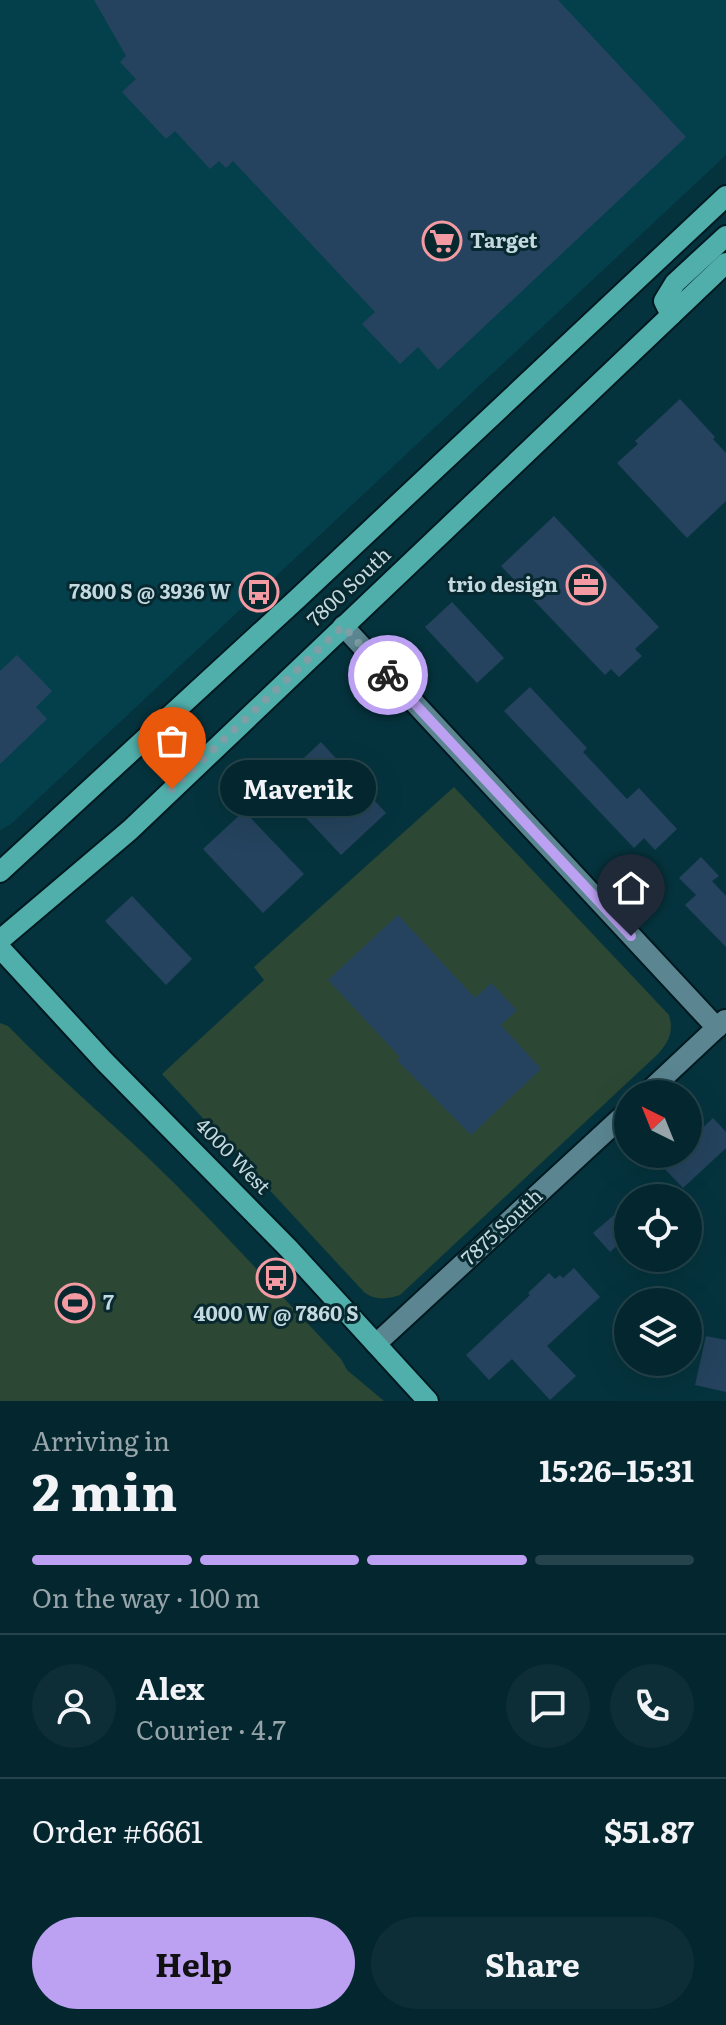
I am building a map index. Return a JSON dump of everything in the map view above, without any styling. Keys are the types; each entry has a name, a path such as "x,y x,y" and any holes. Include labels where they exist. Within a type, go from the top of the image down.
{"main road":[{"name":"7800 South","path":"0,872 297,599 726,196"},
{"path":"671,315 664,301 675,283 726,236"},
{"name":"7800 South","path":"0,940 130,830 726,263"},
{"name":"4000 West","path":"0,948 104,1061 279,1238 428,1401"}],"street":[{"path":"343,626 722,1024 661,1080"},
{"name":"7875 South","path":"376,1344 614,1124"}],"shaded area":[{"path":"0,0 726,0 726,155 11,824 0,830"}],"green space":[{"path":"454,787 669,1015 671,1031 658,1054 630,1080 614,1080 614,1095 400,1295 377,1298 364,1292 162,1074 264,980 254,967"},
{"path":"0,1023 8,1026 173,1182 341,1359 347,1370 384,1401 0,1401"}],"building":[{"name":"Target","path":"94,0 558,0 686,137 438,370 418,347 400,364 362,324 375,312 233,161 226,168 219,161 210,169 175,131 166,139 122,92 136,79 120,62 126,56"},
{"path":"680,399 726,453 726,501 687,538 617,463 638,444 635,441"},
{"path":"554,516 659,627 635,649 642,656 619,677 611,669 605,675 501,566"},
{"path":"452,602 504,658 477,683 425,627"},
{"path":"17,655 52,691 36,707 47,719 0,764 0,671"},
{"path":"530,687 587,748 583,752 627,799 639,788 677,829 655,850 644,838 634,848 504,711"},
{"path":"321,742 386,813 341,855 275,785"},
{"path":"244,811 304,874 263,913 203,849"},
{"path":"701,857 719,876 712,881 726,896 726,947 685,905 696,895 679,878"},
{"path":"132,896 192,959 166,985 105,921"},
{"path":"398,915 475,998 491,983 517,1010 501,1025 541,1069 471,1135 397,1060 400,1057 328,980"},
{"path":"713,1118 726,1132 726,1148 687,1184 679,1184 664,1168 702,1168 702,1129"},
{"path":"614,1215 614,1248 610,1252 593,1233"},
{"path":"574,1268 600,1297 547,1346 576,1376 550,1400 512,1359 489,1380 466,1355 549,1273 555,1279 560,1275 563,1278"},
{"path":"706,1336 726,1340 726,1392 695,1385 697,1376 702,1376"}],"way so far":[{"path":"172,789 343,626 388,675"}],"place":[{"name":"Target","path":"442,241"},
{"name":"trio design","path":"586,585"},
{"name":"7800 S @ 3936 W","path":"259,592"},
{"name":"Maverik","path":"172,789"},
{"name":"4000 W @ 7860 S","path":"276,1278"},
{"name":"7","path":"75,1303"}],"route":[{"path":"388,675 631,936"}]}
